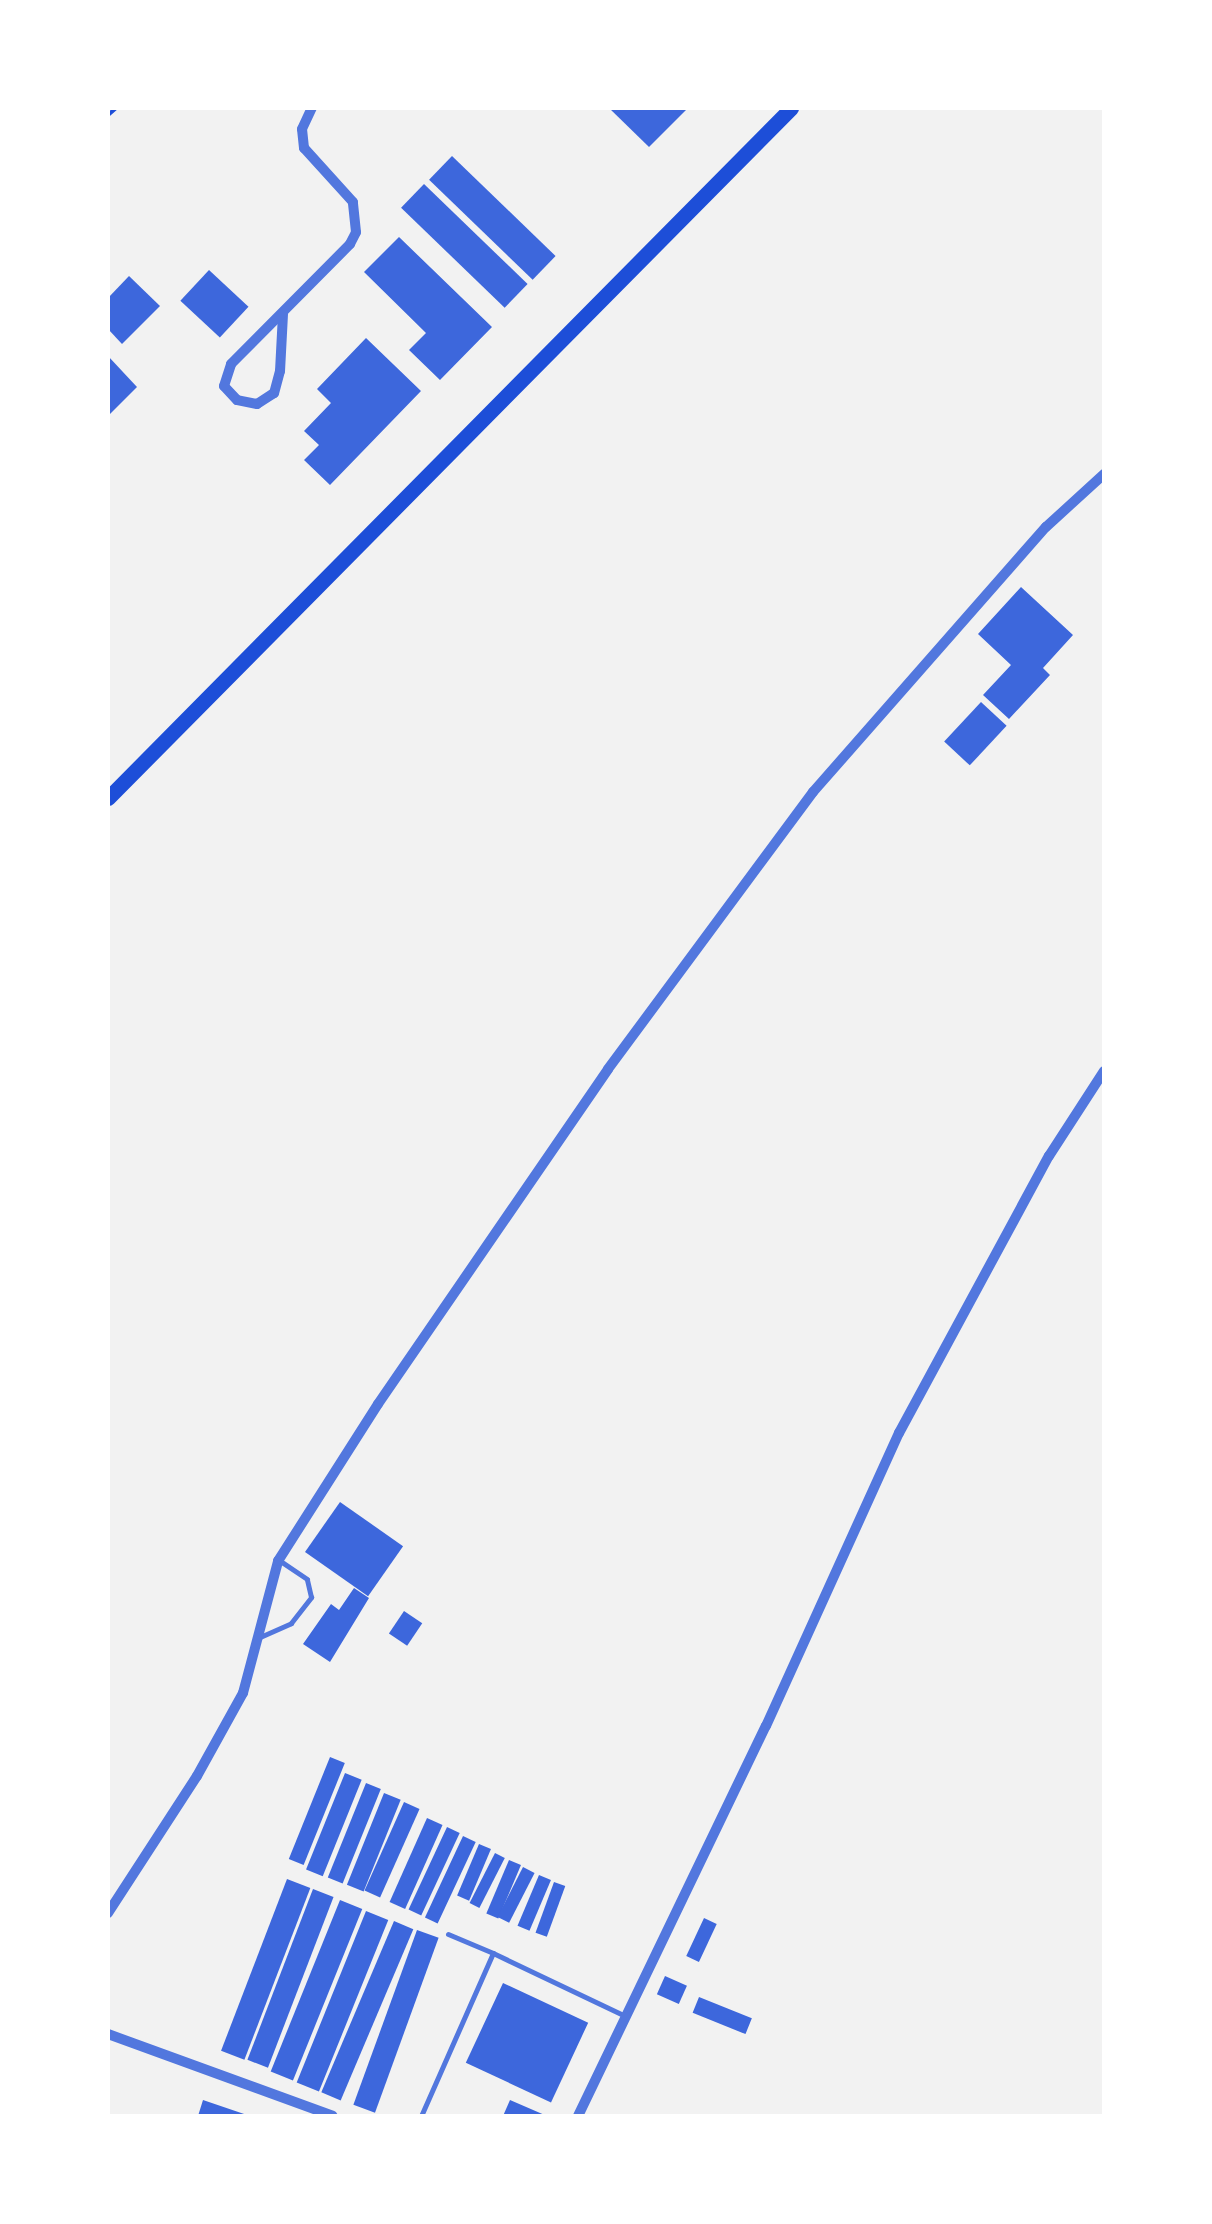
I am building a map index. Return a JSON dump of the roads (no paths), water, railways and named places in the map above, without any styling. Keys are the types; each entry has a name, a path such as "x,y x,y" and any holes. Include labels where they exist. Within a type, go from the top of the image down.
{"main road":[{"path":"108,798 791,108"}],"street":[{"path":"283,314 274,394 257,404 238,400 224,386 225,374 356,232 352,202 304,148 302,129 312,108"},
{"path":"108,1913 197,1776 244,1694 278,1561 510,1212 742,884 870,726 1046,527 1104,474"},
{"path":"578,2116 766,1726 899,1433 1040,1172 1104,1071"},
{"path":"108,2034 332,2116"}],"lane":[{"path":"258,1638 292,1624 311,1597 307,1579 278,1561"},
{"path":"448,1934 625,2016"},
{"path":"422,2116 493,1953"}]}
